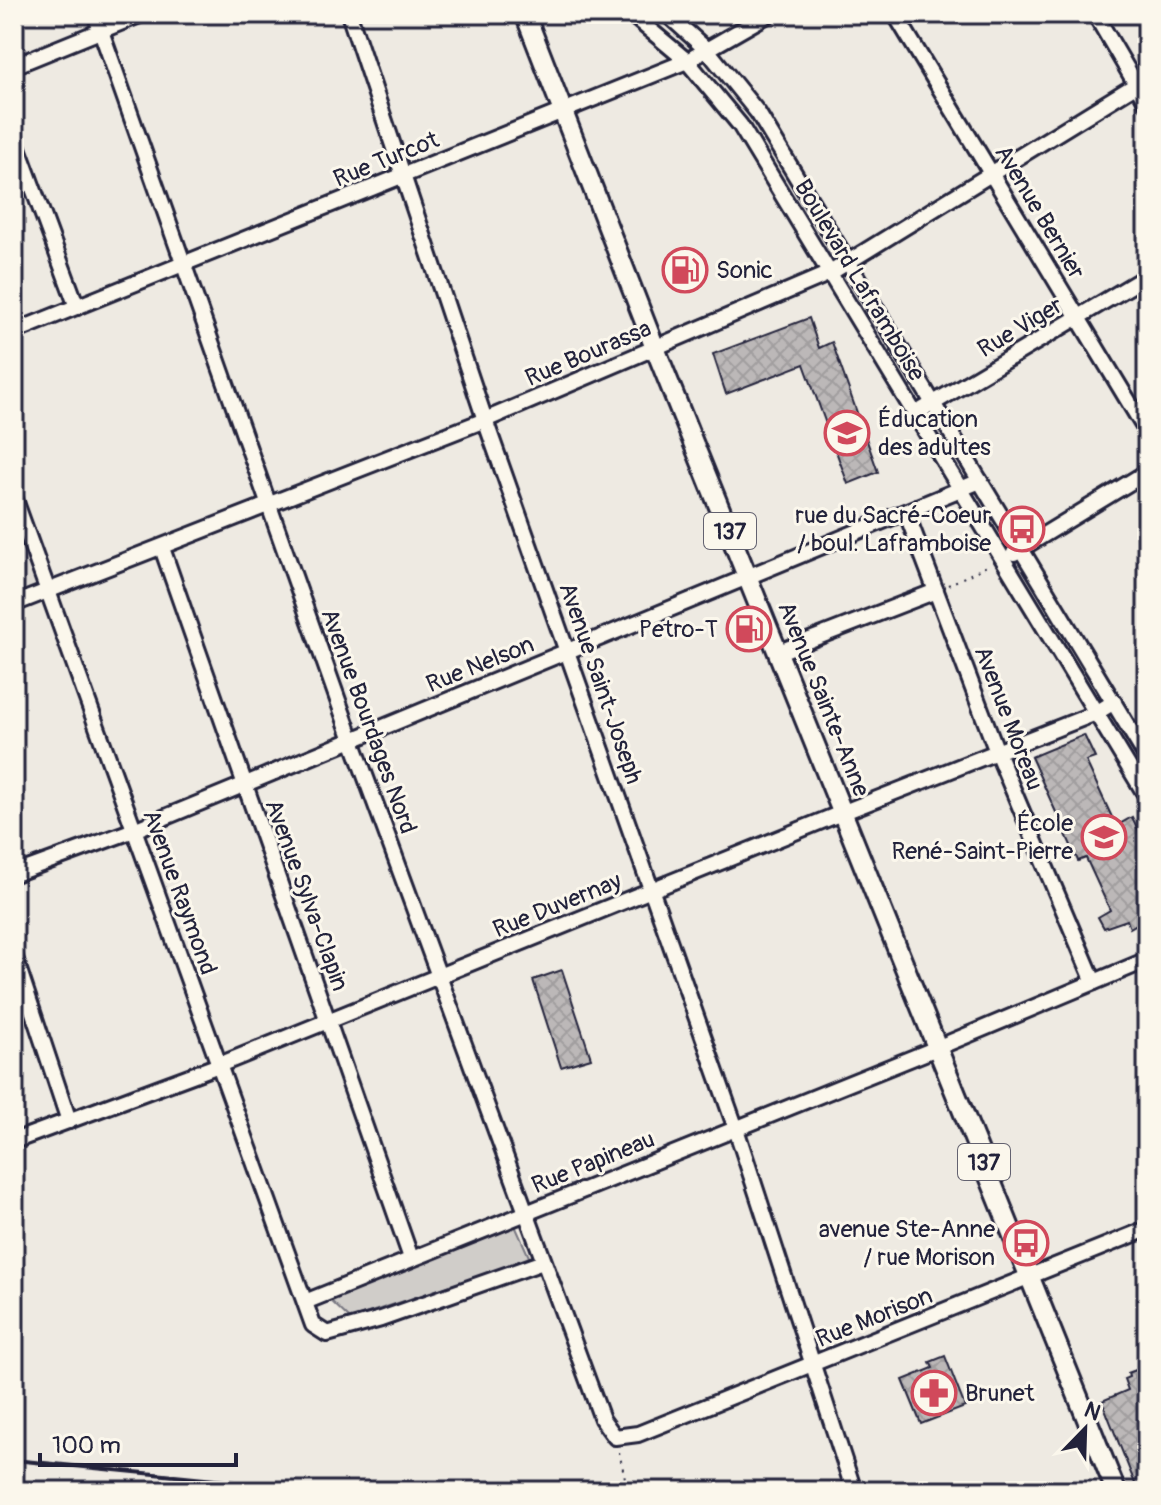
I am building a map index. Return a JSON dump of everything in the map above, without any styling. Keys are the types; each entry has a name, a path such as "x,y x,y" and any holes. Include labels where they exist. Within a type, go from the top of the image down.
{"main road":[{"name":"Avenue Sainte-Anne","path":"525,14 655,348 1116,1491"}],"street":[{"name":"Avenue Bourdages Nord","path":"95,14 352,740 602,1419 615,1437"},
{"path":"14,66 142,14"},
{"name":"Avenue Saint-Joseph","path":"349,14 485,420 736,1129 854,1491"},
{"name":"Boulevard Laframboise","path":"631,14 687,61 740,125 961,489 998,561 1147,797"},
{"name":"Boulevard Laframboise","path":"667,14 708,51 758,113 1147,758"},
{"name":"Rue Turcot","path":"14,332 687,61 769,14"},
{"name":"Avenue Bernier","path":"895,14 1147,432"},
{"path":"1095,14 1142,81 1147,103"},
{"name":"Rue Bourassa","path":"14,604 485,420 830,273 1142,81"},
{"path":"14,137 77,307"},
{"name":"Rue Viger","path":"915,414 1147,276"},
{"path":"998,561 1147,472"},
{"name":"Rue Nelson","path":"14,874 134,830 980,481"},
{"name":"Avenue Raymond","path":"14,497 305,1302"},
{"name":"Avenue Moreau","path":"906,512 997,752 1094,982"},
{"name":"Avenue Sylva-Clapin","path":"162,548 411,1258"},
{"path":"779,652 936,591"},
{"name":"Rue Duvernay","path":"14,1141 219,1065 1096,713 1114,702"},
{"path":"14,955 69,1121"},
{"name":"Rue Papineau","path":"305,1302 1147,960"},
{"name":"Rue Morison","path":"615,1437 638,1434 1147,1229"},
{"path":"305,1302 313,1325 327,1334 381,1319 543,1262"}],"path":[{"path":"936,591 998,561"},
{"path":"615,1437 625,1478"}],"shaded area":[{"path":"14,497 48,591 14,604"},
{"path":"513,1221 530,1259 350,1319 328,1298"}],"building":[{"name":"Éducation des adultes","path":"809,318 819,348 832,342 878,472 848,484 804,364 726,394 713,354"},
{"name":"École René-Saint-Pierre","path":"1084,735 1095,758 1086,761 1116,826 1132,817 1147,848 1147,918 1130,928 1127,920 1104,928 1098,917 1110,910 1086,858 1078,861 1031,757"},
{"path":"562,970 591,1058 561,1067 533,980"},
{"name":"Brunet","path":"945,1356 965,1407 921,1424 903,1380 933,1368 930,1362"},
{"path":"1147,1366 1147,1491 1138,1491 1102,1401 1128,1390 1124,1379 1129,1377 1128,1373"}],"railway":[{"path":"14,1460 324,1491"}],"place":[{"name":"Sonic","path":"685,270"},
{"name":"Éducation des adultes","path":"847,433"},
{"name":"rue du Sacré-Coeur / boul. Laframboise","path":"1022,529"},
{"name":"Petro-T","path":"749,629"},
{"name":"École René-Saint-Pierre","path":"1104,837"},
{"name":"avenue Ste-Anne / rue Morison","path":"1026,1243"},
{"name":"Brunet","path":"934,1393"}]}
